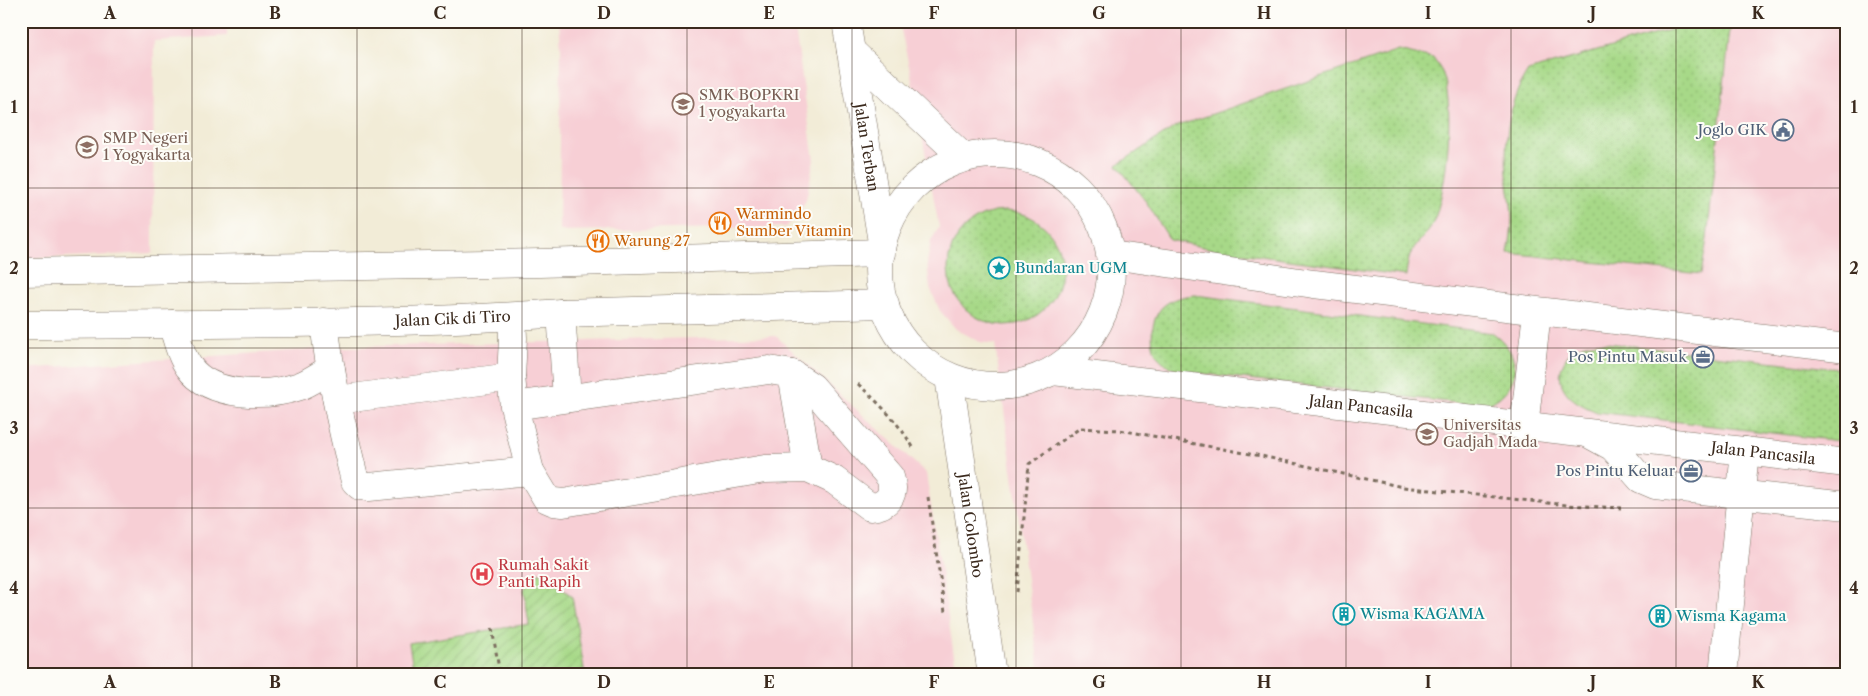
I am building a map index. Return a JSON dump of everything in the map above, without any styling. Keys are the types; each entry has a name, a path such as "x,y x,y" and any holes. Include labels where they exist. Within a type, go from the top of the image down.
{"main road":[{"name":"Jalan Terban","path":"846,21 882,248"},
{"path":"851,50 964,158"},
{"path":"1001,154 1019,156 1052,169 1068,179 1094,209 1103,228 1111,255 1110,288 1097,326 1086,343 1072,358 1038,379 998,386 977,386 949,377 923,361 898,334 885,304 880,278 882,248 894,213 917,184 932,172 964,158 1001,154"},
{"path":"21,272 540,264 882,248"},
{"path":"1111,255 1314,284 1847,348"},
{"name":"Jalan Cik di Tiro","path":"21,326 324,322 885,304"},
{"path":"1524,427 1536,312"},
{"path":"561,313 567,398"},
{"path":"512,317 511,377 514,406 530,471 547,499 563,503 765,469 808,468 834,480 870,507 886,503 891,495 893,485 890,477 812,387 792,374 769,370 514,406"},
{"path":"324,322 337,400 355,481 360,486 530,471"},
{"path":"172,324 189,368 207,384 226,391 262,393 300,386 331,369"},
{"name":"Jalan Pancasila","path":"1053,371 1847,463"},
{"path":"792,374 808,468"},
{"path":"337,400 511,377"},
{"name":"Jalan Colombo","path":"949,377 992,675"},
{"path":"1587,433 1613,447 1641,479 1648,483 1847,506"},
{"path":"1724,675 1745,451"}],"path":[{"path":"1017,594 1030,464 1080,428 1120,430 1261,456 1403,487 1567,505 1624,508"},
{"path":"492,628 500,675"}],"shaded area":[{"name":"SMP Negeri 1 Yogyakarta","path":"21,21 227,21 227,36 154,41 153,253 21,259"},
{"name":"SMK BOPKRI 1 yogyakarta","path":"559,21 794,21 814,160 806,200 796,217 786,227 559,231 561,48"},
{"name":"Universitas Gadjah Mada","path":"899,21 1847,21 1847,675 1040,675 995,344 980,342 956,329 940,311 930,288 927,263 931,241 939,227"},
{"name":"Rumah Sakit Panti Rapih","path":"776,336 926,473 957,675 21,675 21,369 349,347"}],"green space":[{"path":"1701,21 1731,21 1707,239 1701,274 1508,253 1512,219 1506,161 1507,134 1516,94 1528,71"},
{"path":"1398,50 1433,58 1440,68 1447,89 1449,127 1448,149 1438,209 1430,229 1410,255 1406,276 1217,250 1170,240 1147,203 1117,165 1175,127"},
{"path":"1005,211 1027,216 1045,228 1057,246 1062,268 1057,290 1045,308 1027,320 1005,325 983,320 965,308 953,290 948,268 953,246 965,228 983,216"},
{"path":"1195,295 1493,333 1503,342 1514,362 1512,382 1506,392 1484,406 1180,371 1168,366 1158,357 1152,337 1154,321 1161,309 1172,300"},
{"path":"1598,342 1847,370 1847,442 1597,412 1569,396 1563,387 1560,377 1562,366 1571,352 1586,344"},
{"path":"539,572 572,596 585,675 414,675 409,643 529,624 524,589"}],"place":[{"name":"SMK BOPKRI 1 yogyakarta","path":"683,104"},
{"name":"Joglo GIK","path":"1783,130"},
{"name":"SMP Negeri 1 Yogyakarta","path":"87,147"},
{"name":"Warmindo Sumber Vitamin","path":"720,223"},
{"name":"Warung 27","path":"598,241"},
{"name":"Bundaran UGM","path":"999,268"},
{"name":"Pos Pintu Masuk","path":"1703,357"},
{"name":"Universitas Gadjah Mada","path":"1427,434"},
{"name":"Pos Pintu Keluar","path":"1691,471"},
{"name":"Rumah Sakit Panti Rapih","path":"482,574"},
{"name":"Wisma KAGAMA","path":"1344,614"},
{"name":"Wisma Kagama","path":"1660,616"}]}
